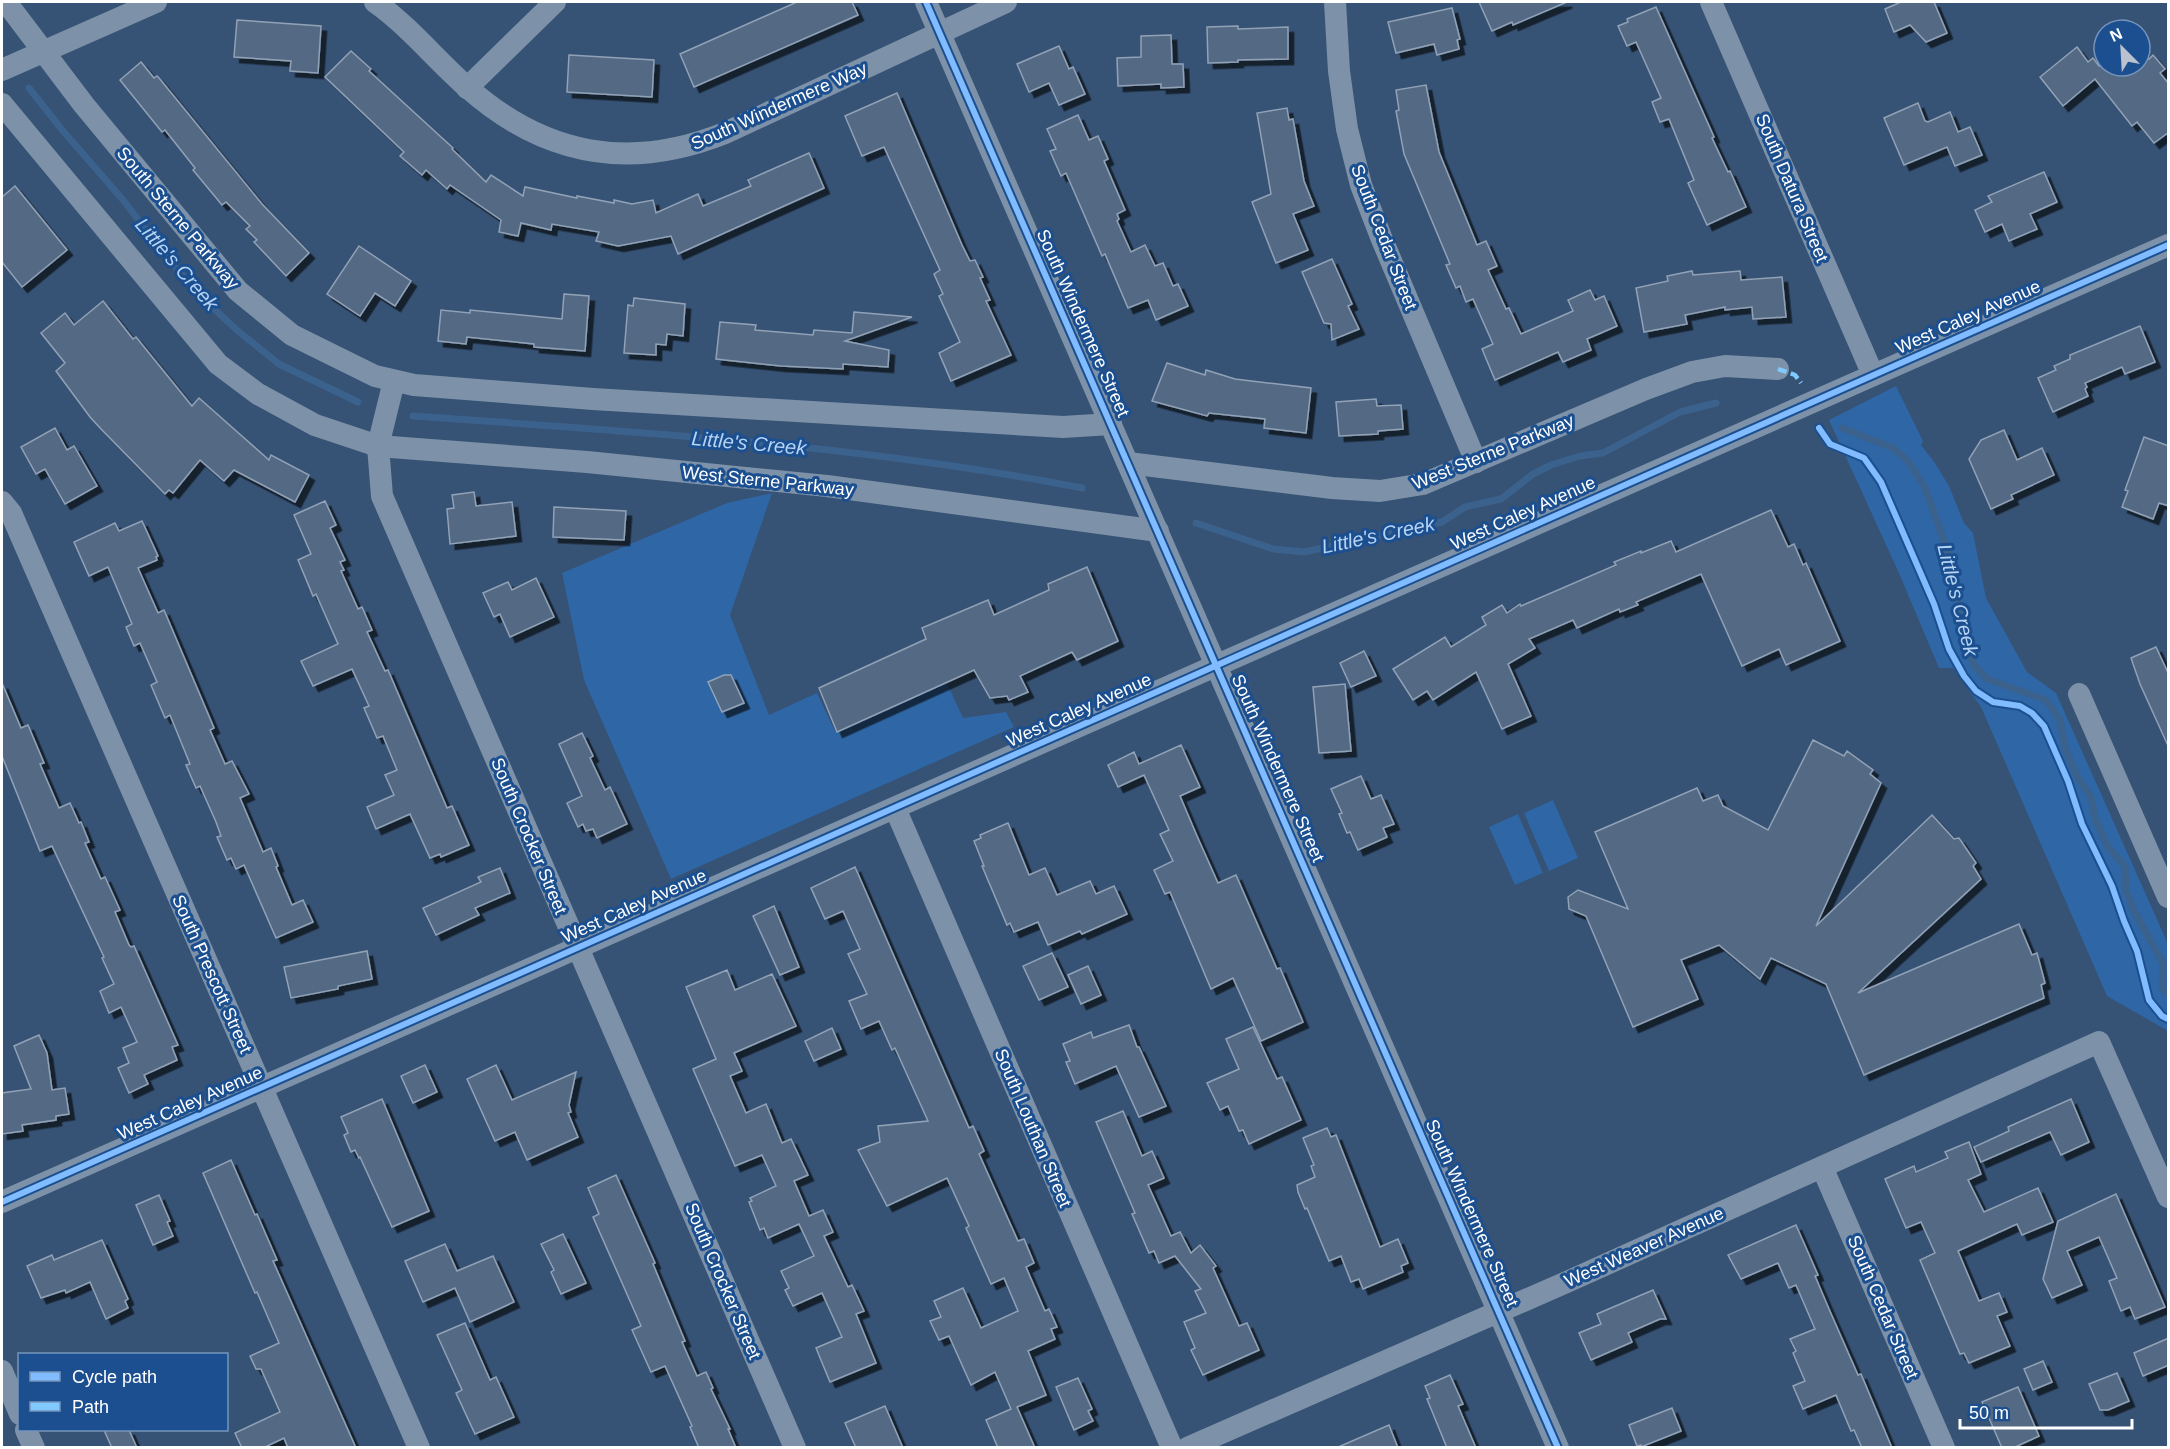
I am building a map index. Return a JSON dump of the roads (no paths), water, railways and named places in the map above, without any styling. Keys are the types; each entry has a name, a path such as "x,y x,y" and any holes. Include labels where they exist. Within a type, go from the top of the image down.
{"street":[{"name":"South Sterne Parkway","path":"6,2 84,105 238,291 292,335 345,363 375,376 394,381"},
{"path":"2,70 156,2"},
{"name":"South Windermere Way","path":"375,2 390,13 467,88 488,105 526,129 561,144 596,152 627,154 662,152 696,144 725,133 1006,2"},
{"path":"467,88 555,2"},
{"name":"South Windermere Street","path":"926,2 1558,1448"},
{"name":"South Cedar Street","path":"1335,2 1340,83 1347,129 1361,185 1476,462"},
{"name":"South Datura Street","path":"1711,2 1873,375"},
{"path":"2,104 218,364 258,394 315,425 378,446"},
{"name":"West Caley Avenue","path":"2,1202 2169,245"},
{"name":"West Sterne Parkway","path":"1128,463 1332,488 1380,491 1422,484 1646,388 1692,372 1725,366 1778,369"},
{"path":"394,381 414,385 593,399 1052,427 1111,424"},
{"name":"South Crocker Street","path":"394,381 378,446 382,496 795,1448"},
{"name":"West Sterne Parkway","path":"378,446 587,462 826,486 1158,531"},
{"name":"South Prescott Street","path":"2,502 11,513 419,1448"},
{"path":"2079,694 2169,897"},
{"name":"South Louthan Street","path":"895,808 1172,1448"},
{"name":"West Weaver Avenue","path":"1187,1448 1569,1281 2099,1042 2169,1197"},
{"name":"South Cedar Street","path":"1822,1167 1944,1448"},
{"path":"2,1371 18,1409"},
{"path":"26,1431 34,1448"}],"waterway":[{"name":"Little's Creek","path":"29,88 199,295 279,364 358,402"},
{"name":"Little's Creek","path":"1196,523 1273,549 1304,552 1442,522 1465,507 1501,499 1533,474 1551,465 1580,456 1603,453 1680,412 1716,403"},
{"name":"Little's Creek","path":"413,416 749,442 916,461 1082,488"},
{"name":"Little's Creek","path":"1842,428 1893,448 1909,462 1925,488 1952,563 1966,643 1974,665 1987,679 2046,700 2060,720 2065,748 2077,776 2091,797 2095,819 2108,847 2125,866 2126,890 2134,911 2163,963 2162,988 2168,994"}]}
